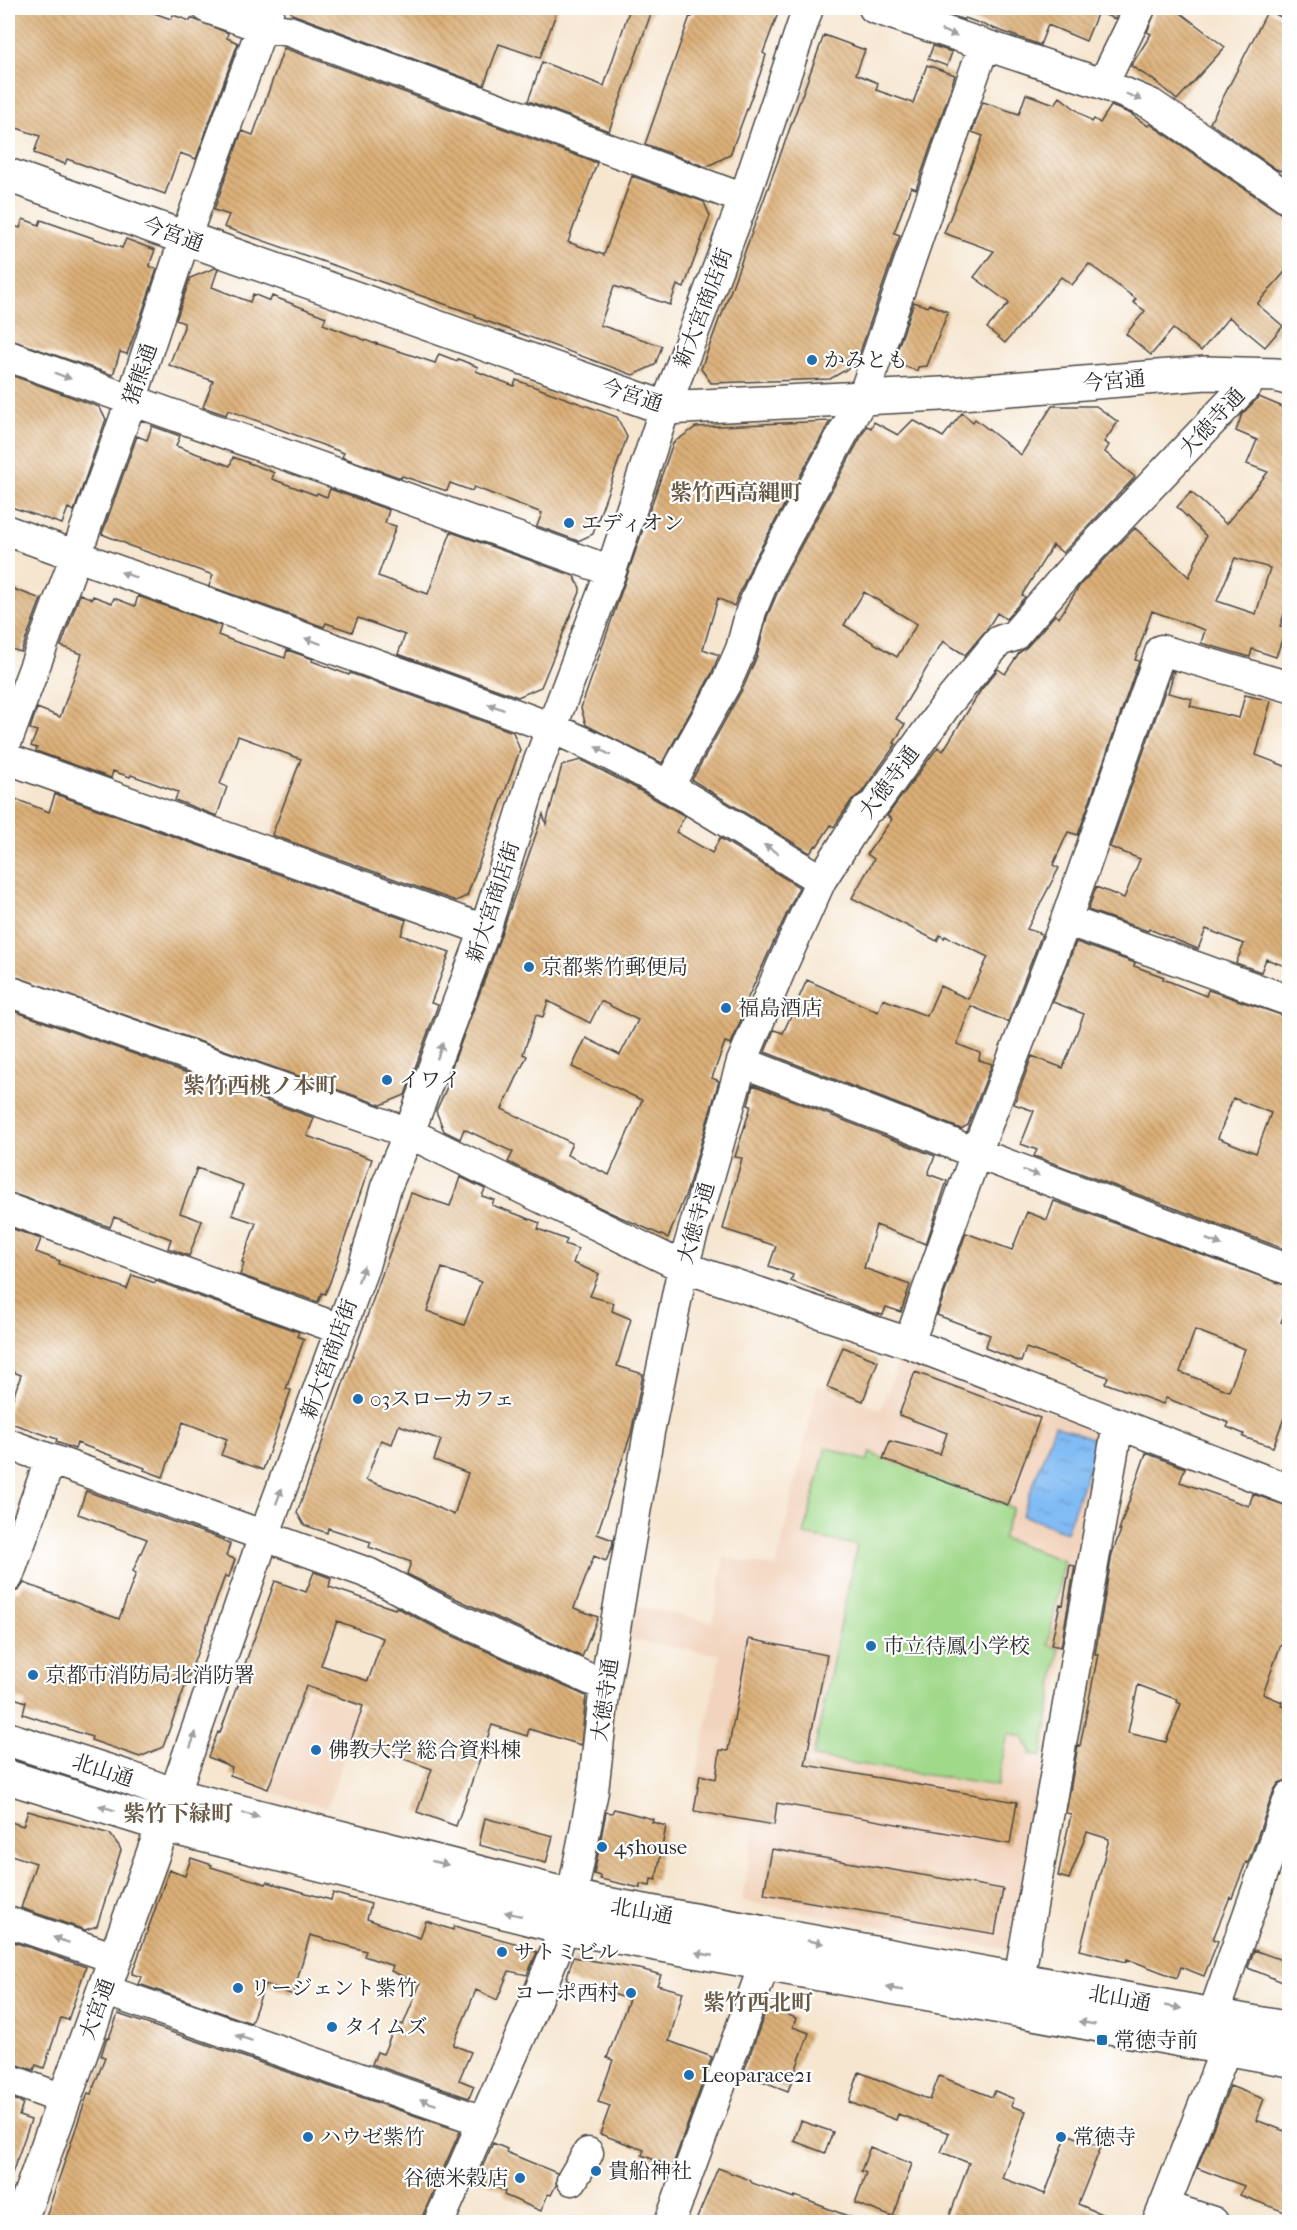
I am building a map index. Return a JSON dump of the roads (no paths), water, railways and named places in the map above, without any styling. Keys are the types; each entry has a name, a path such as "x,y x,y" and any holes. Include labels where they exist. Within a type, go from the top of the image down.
{"street":[{"path":"208,8 265,17 288,31 744,199"},
{"name":"新大宮商店街","path":"169,1810 264,1536 364,1266 387,1187 410,1133 485,930 533,777 611,571 665,408 744,199 808,8"},
{"path":"874,8 1103,84 1151,104 1290,200"},
{"path":"1103,84 1140,8"},
{"name":"猪熊通","path":"8,738 131,401 185,238 265,17"},
{"path":"668,787 727,681 741,649 751,611 768,570 863,397 984,45"},
{"name":"今宮通","path":"8,175 665,408 961,393 1206,373 1278,371"},
{"path":"8,356 611,571"},
{"name":"大徳寺通","path":"439,2223 530,2015 556,1950 567,1911 593,1791 605,1686 649,1432 683,1267 742,1062 776,978 821,880 866,810 874,805 947,704 999,641 1014,636 1069,572 1278,371"},
{"path":"8,531 551,727 591,744 668,787 821,880"},
{"path":"909,1343 976,1153 1066,920 1161,650 1290,687"},
{"path":"8,759 485,930"},
{"path":"1066,920 1290,1001"},
{"path":"8,991 410,1133 683,1267 909,1343 1290,1490"},
{"path":"742,1062 976,1153 1290,1270"},
{"path":"8,1209 340,1329"},
{"path":"1017,1995 1118,1424"},
{"path":"8,1444 368,1573 449,1615 605,1686"},
{"path":"8,1577 50,1460"},
{"name":"北山通","path":"8,1739 126,1776 169,1810"},
{"name":"北山通","path":"8,1777 169,1810 567,1911 1017,1995 1226,2048 1290,2060"},
{"path":"1213,2223 1161,2214 1226,2048 1213,2014 1290,1796"},
{"name":"大宮通","path":"20,2223 169,1810"},
{"path":"8,1922 115,1958"},
{"path":"670,2223 769,1950"},
{"path":"104,1990 483,2121"},
{"name":"北山通","path":"1017,1995 1213,2014 1290,2029"},
{"path":"8,2079 63,2099"},
{"path":"572,2180 588,2153"}],"water":[{"path":"1055,1425 1099,1441 1093,1456 1096,1458 1091,1471 1088,1470 1066,1532 1022,1515"}],"place":[{"name":"かみとも","path":"812,360"},
{"name":"エディオン","path":"569,523"},
{"name":"京都紫竹郵便局","path":"529,967"},
{"name":"福島酒店","path":"726,1008"},
{"name":"イワイ","path":"387,1080"},
{"name":"03スローカフェ","path":"358,1399"},
{"name":"市立待鳳小学校","path":"871,1646"},
{"name":"京都市消防局北消防署","path":"33,1675"},
{"name":"佛教大学 総合資料棟","path":"316,1750"},
{"name":"45house","path":"602,1847"},
{"name":"サトミビル","path":"502,1952"},
{"name":"リージェント紫竹","path":"238,1988"},
{"name":"コーポ西村","path":"631,1993"},
{"name":"タイムズ","path":"332,2027"},
{"name":"常徳寺前","path":"1102,2040"},
{"name":"Leoparace21","path":"689,2075"},
{"name":"ハウゼ紫竹","path":"308,2137"},
{"name":"常徳寺","path":"1061,2137"},
{"name":"貴船神社","path":"596,2171"},
{"name":"谷徳米穀店","path":"520,2178"}],"district":[{"name":"紫竹西高縄町","path":"736,492"},
{"name":"紫竹西桃ノ本町","path":"260,1085"},
{"name":"紫竹下緑町","path":"178,1813"},
{"name":"紫竹西北町","path":"758,2002"}]}
